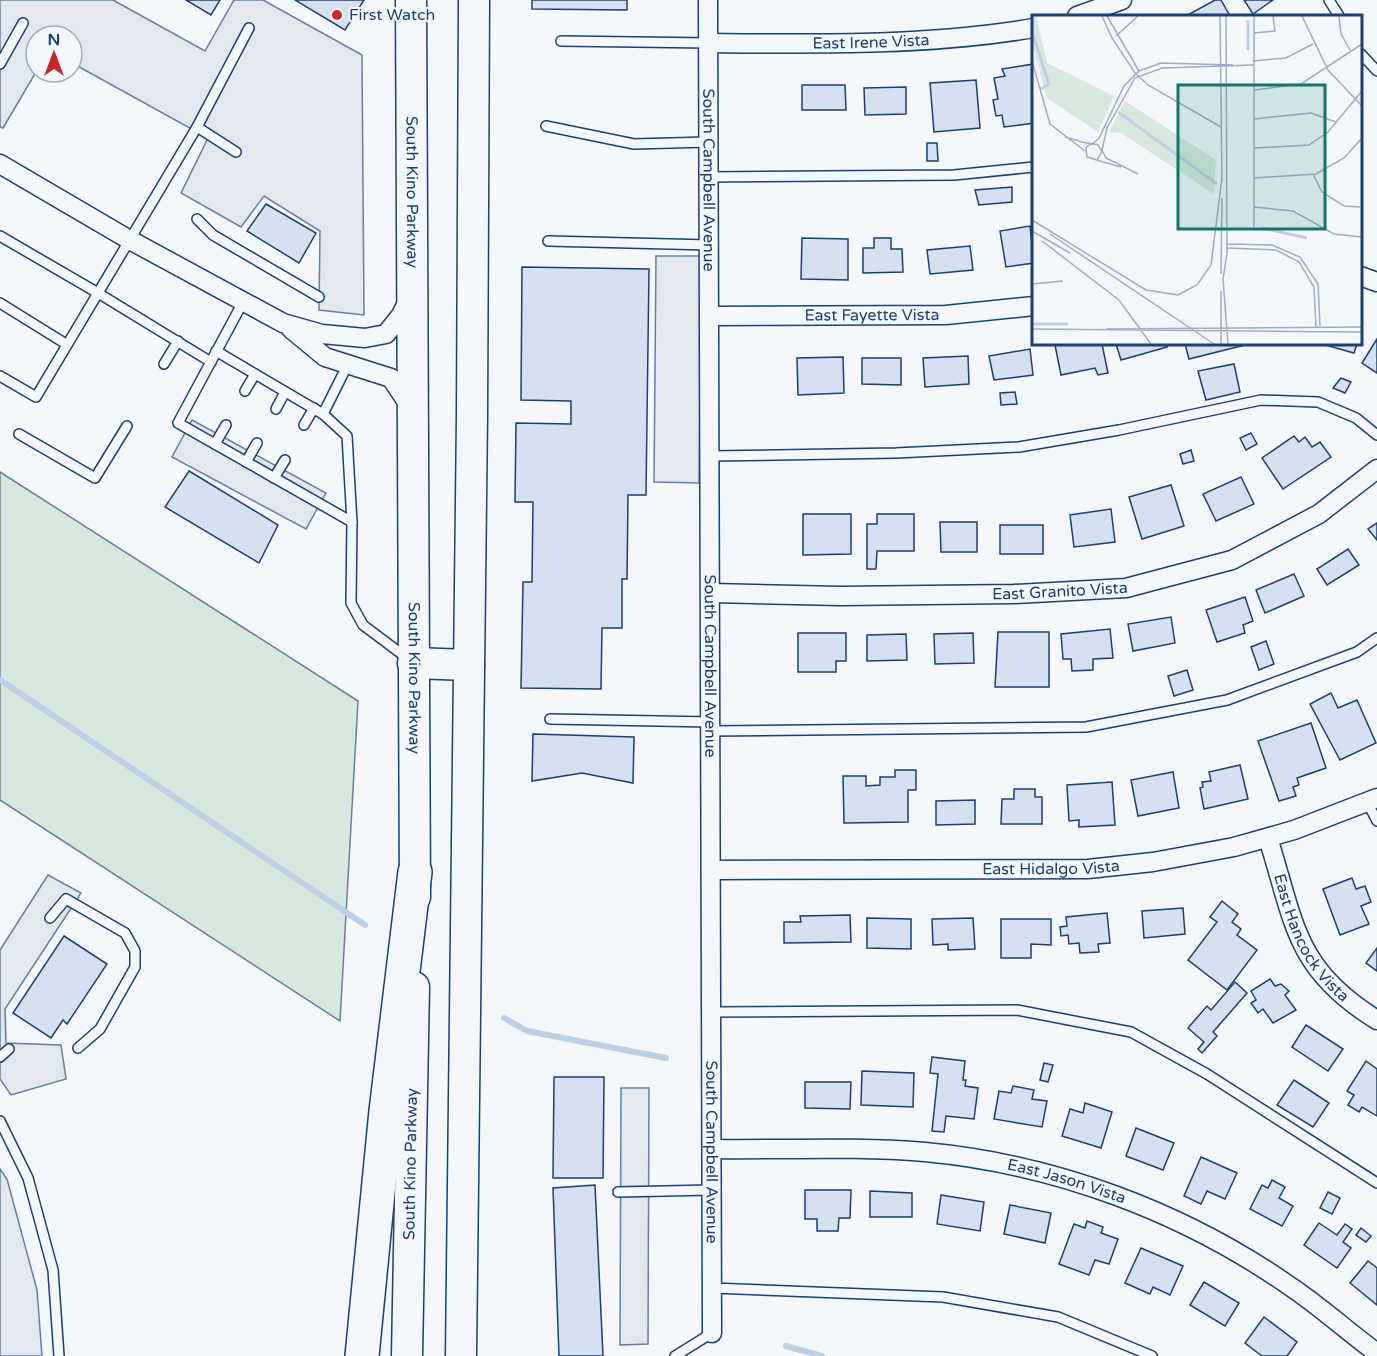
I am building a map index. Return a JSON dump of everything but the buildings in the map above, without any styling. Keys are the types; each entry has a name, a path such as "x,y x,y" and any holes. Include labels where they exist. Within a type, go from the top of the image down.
{"highway":[{"path":"362,1356 386,1111 415,872"}],"main road":[{"name":"South Kino Parkway","path":"407,1356 415,872 411,0"},
{"path":"461,1356 470,665 474,0"},
{"path":"413,663 470,665"}],"street":[{"name":"South Campbell Avenue","path":"708,0 713,870 712,1333"},
{"path":"1080,15 1122,0"},
{"name":"East Irene Vista","path":"709,43 917,41 985,36 1032,28"},
{"path":"0,164 128,239 283,322 322,334 365,338 386,334 401,315 412,292"},
{"path":"1362,277 1377,282"},
{"name":"East Fayette Vista","path":"710,316 946,315 1032,306"},
{"path":"283,322 326,357 391,378 412,410"},
{"name":"East Granito Vista","path":"712,593 840,596 1014,594 1126,588 1232,560 1319,514 1377,469"},
{"name":"East Hidalgo Vista","path":"713,870 1088,869 1153,862 1268,838 1372,800"},
{"name":"East Hancock Vista","path":"1268,838 1298,939 1310,960 1351,1004 1377,1020"},
{"name":"East Jason Vista","path":"712,1149 925,1152 1005,1165 1077,1183 1162,1215 1251,1261 1292,1287 1377,1353"}],"lane":[{"path":"1329,0 1338,15"},
{"path":"0,64 23,23"},
{"path":"0,376 36,397 128,239 197,127 249,28"},
{"path":"561,41 709,43"},
{"path":"1362,59 1377,71"},
{"path":"546,126 634,144 709,142"},
{"path":"197,127 236,152"},
{"path":"709,177 954,175 1032,167"},
{"path":"197,219 213,236 319,297"},
{"path":"0,236 211,362"},
{"path":"548,241 710,245"},
{"path":"243,302 178,423 352,522"},
{"path":"0,303 66,344"},
{"path":"164,364 178,341"},
{"path":"216,351 314,408 347,436 352,522 351,603 363,625 413,663"},
{"path":"323,414 348,364"},
{"path":"245,391 255,374"},
{"path":"276,409 285,392"},
{"path":"711,456 896,453 1019,447 1119,430 1260,400 1318,402 1356,418 1377,435"},
{"path":"304,425 314,408"},
{"path":"215,444 226,425"},
{"path":"19,434 95,478 127,426"},
{"path":"246,462 257,443"},
{"path":"274,478 285,460"},
{"path":"550,719 712,727 1086,727 1227,700 1357,652 1377,638"},
{"path":"1372,800 1377,821"},
{"path":"50,918 66,899 125,933 135,951 135,967 100,1029 78,1048"},
{"path":"712,1012 1017,1010 1131,1032 1207,1074 1377,1183"},
{"path":"0,1057 9,1049"},
{"path":"0,1121 28,1178 53,1270 59,1356"},
{"path":"618,1192 712,1190"},
{"path":"712,1288 943,1298 1058,1317 1152,1356"},
{"path":"675,1356 712,1333"}],"shaded area":[{"path":"0,0 113,0 205,51 234,0 263,0 362,55 364,315 319,310 320,231 264,196 241,227 181,193 208,138 84,70 84,24 24,24 24,84 29,84 3,128 0,127"},
{"path":"656,256 702,256 699,483 654,482"},
{"path":"192,420 326,493 306,529 172,457"},
{"path":"0,472 358,701 340,1021 0,800"},
{"path":"48,875 81,893 5,1009 6,1043 61,1045 66,1079 11,1095 0,1079 0,950"},
{"path":"621,1088 649,1088 648,1344 620,1345"},
{"path":"0,1169 7,1179 37,1290 42,1356 0,1356"}],"waterway":[{"path":"0,680 365,925"},
{"path":"504,1018 527,1031 666,1058"},
{"path":"786,1346 822,1356"}],"place":[{"name":"First Watch","path":"337,15"}]}
